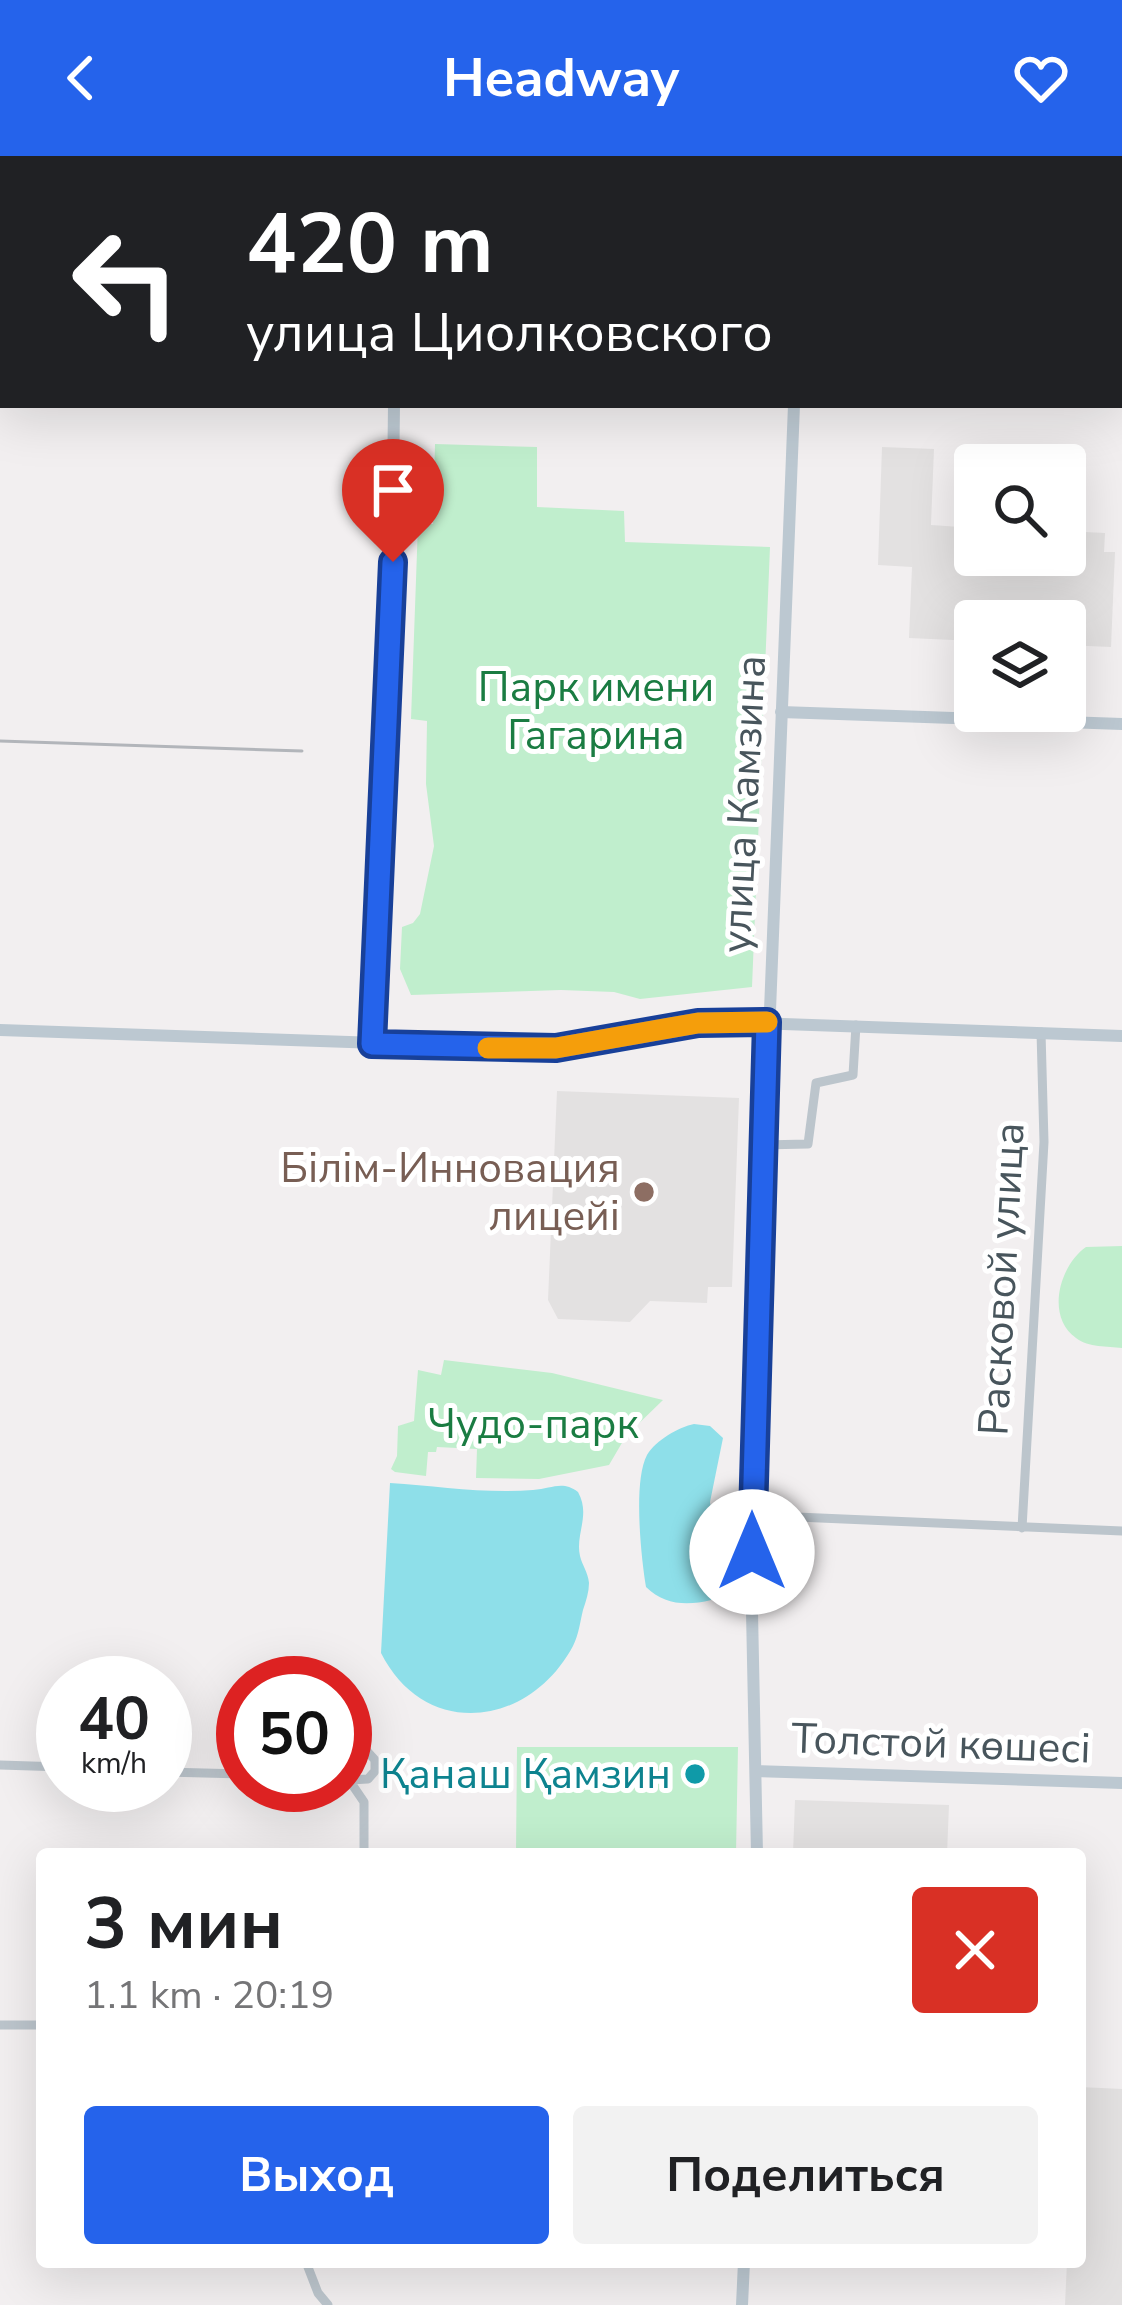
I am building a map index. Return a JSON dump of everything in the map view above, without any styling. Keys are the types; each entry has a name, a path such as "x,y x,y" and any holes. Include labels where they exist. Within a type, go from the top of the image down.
{"main road":[{"path":"372,1044 392,575 394,408"},
{"name":"улица Камзина","path":"757,1848 750,1515 794,408"},
{"path":"782,712 1122,724"},
{"path":"0,1030 556,1048 698,1023 1122,1036"},
{"name":"Толстой көшесі","path":"758,1771 1122,1783"},
{"path":"742,2305 744,2268"}],"street":[{"path":"762,1145 808,1144 816,1083 853,1075 856,1025"},
{"name":"Расковой улица","path":"1022,1528 1045,1137 1041,1032"},
{"path":"750,1515 1122,1531"},
{"path":"372,1757 376,1766 372,1776"},
{"path":"0,1765 36,1766"},
{"path":"364,1812 366,1848"},
{"path":"0,2025 36,2025"},
{"path":"308,2268 318,2294 328,2305"}],"shaded area":[{"path":"882,447 934,449 931,525 954,527 954,576 1086,576 1086,532 1105,533 1104,552 1115,552 1111,647 1086,646 1086,600 954,600 954,640 909,638 912,567 878,565"},
{"name":"Білім-Инновация лицейі","path":"557,1091 739,1098 732,1287 708,1287 707,1303 650,1301 630,1322 558,1319 548,1300"},
{"path":"795,1800 949,1805 947,1848 793,1848"},
{"path":"1086,2087 1122,2089 1122,2305 1065,2305 1067,2268 1086,2268"}],"green space":[{"name":"Парк имени Гагарина","path":"435,444 537,447 537,507 624,511 625,542 770,547 752,987 640,999 614,992 561,990 411,995 400,969 402,927 420,914 434,846 426,784 427,721 411,719 418,524 433,524"},
{"path":"1122,1246 1122,1348 1087,1344 1066,1329 1061,1317 1063,1278 1086,1247"},
{"name":"Чудо-парк","path":"444,1360 552,1373 663,1400 626,1436 609,1465 539,1479 476,1478 477,1449 437,1447 436,1452 428,1452 426,1476 395,1472 391,1469 397,1456 398,1426 414,1421 418,1370 441,1375"},
{"path":"517,1747 738,1747 736,1848 516,1848"}],"water":[{"path":"694,1424 710,1426 723,1438 710,1502 722,1582 711,1600 685,1603 668,1601 646,1587 639,1500 647,1455 668,1435"},
{"path":"390,1483 497,1491 562,1486 578,1492 583,1509 579,1548 588,1579 587,1596 573,1646 531,1694 505,1707 477,1713 449,1711 423,1700 400,1681 381,1653"}],"railway":[{"path":"0,741 302,751"}],"slow traffic":[{"path":"488,1048 556,1048 698,1023 767,1022"}],"place":[{"name":"Білім-Инновация лицейі","path":"644,1192"},
{"name":"Қанаш Қамзин","path":"695,1774"}],"route":[{"path":"393,562 372,1044 556,1048 698,1023 767,1022 752,1552"}]}
